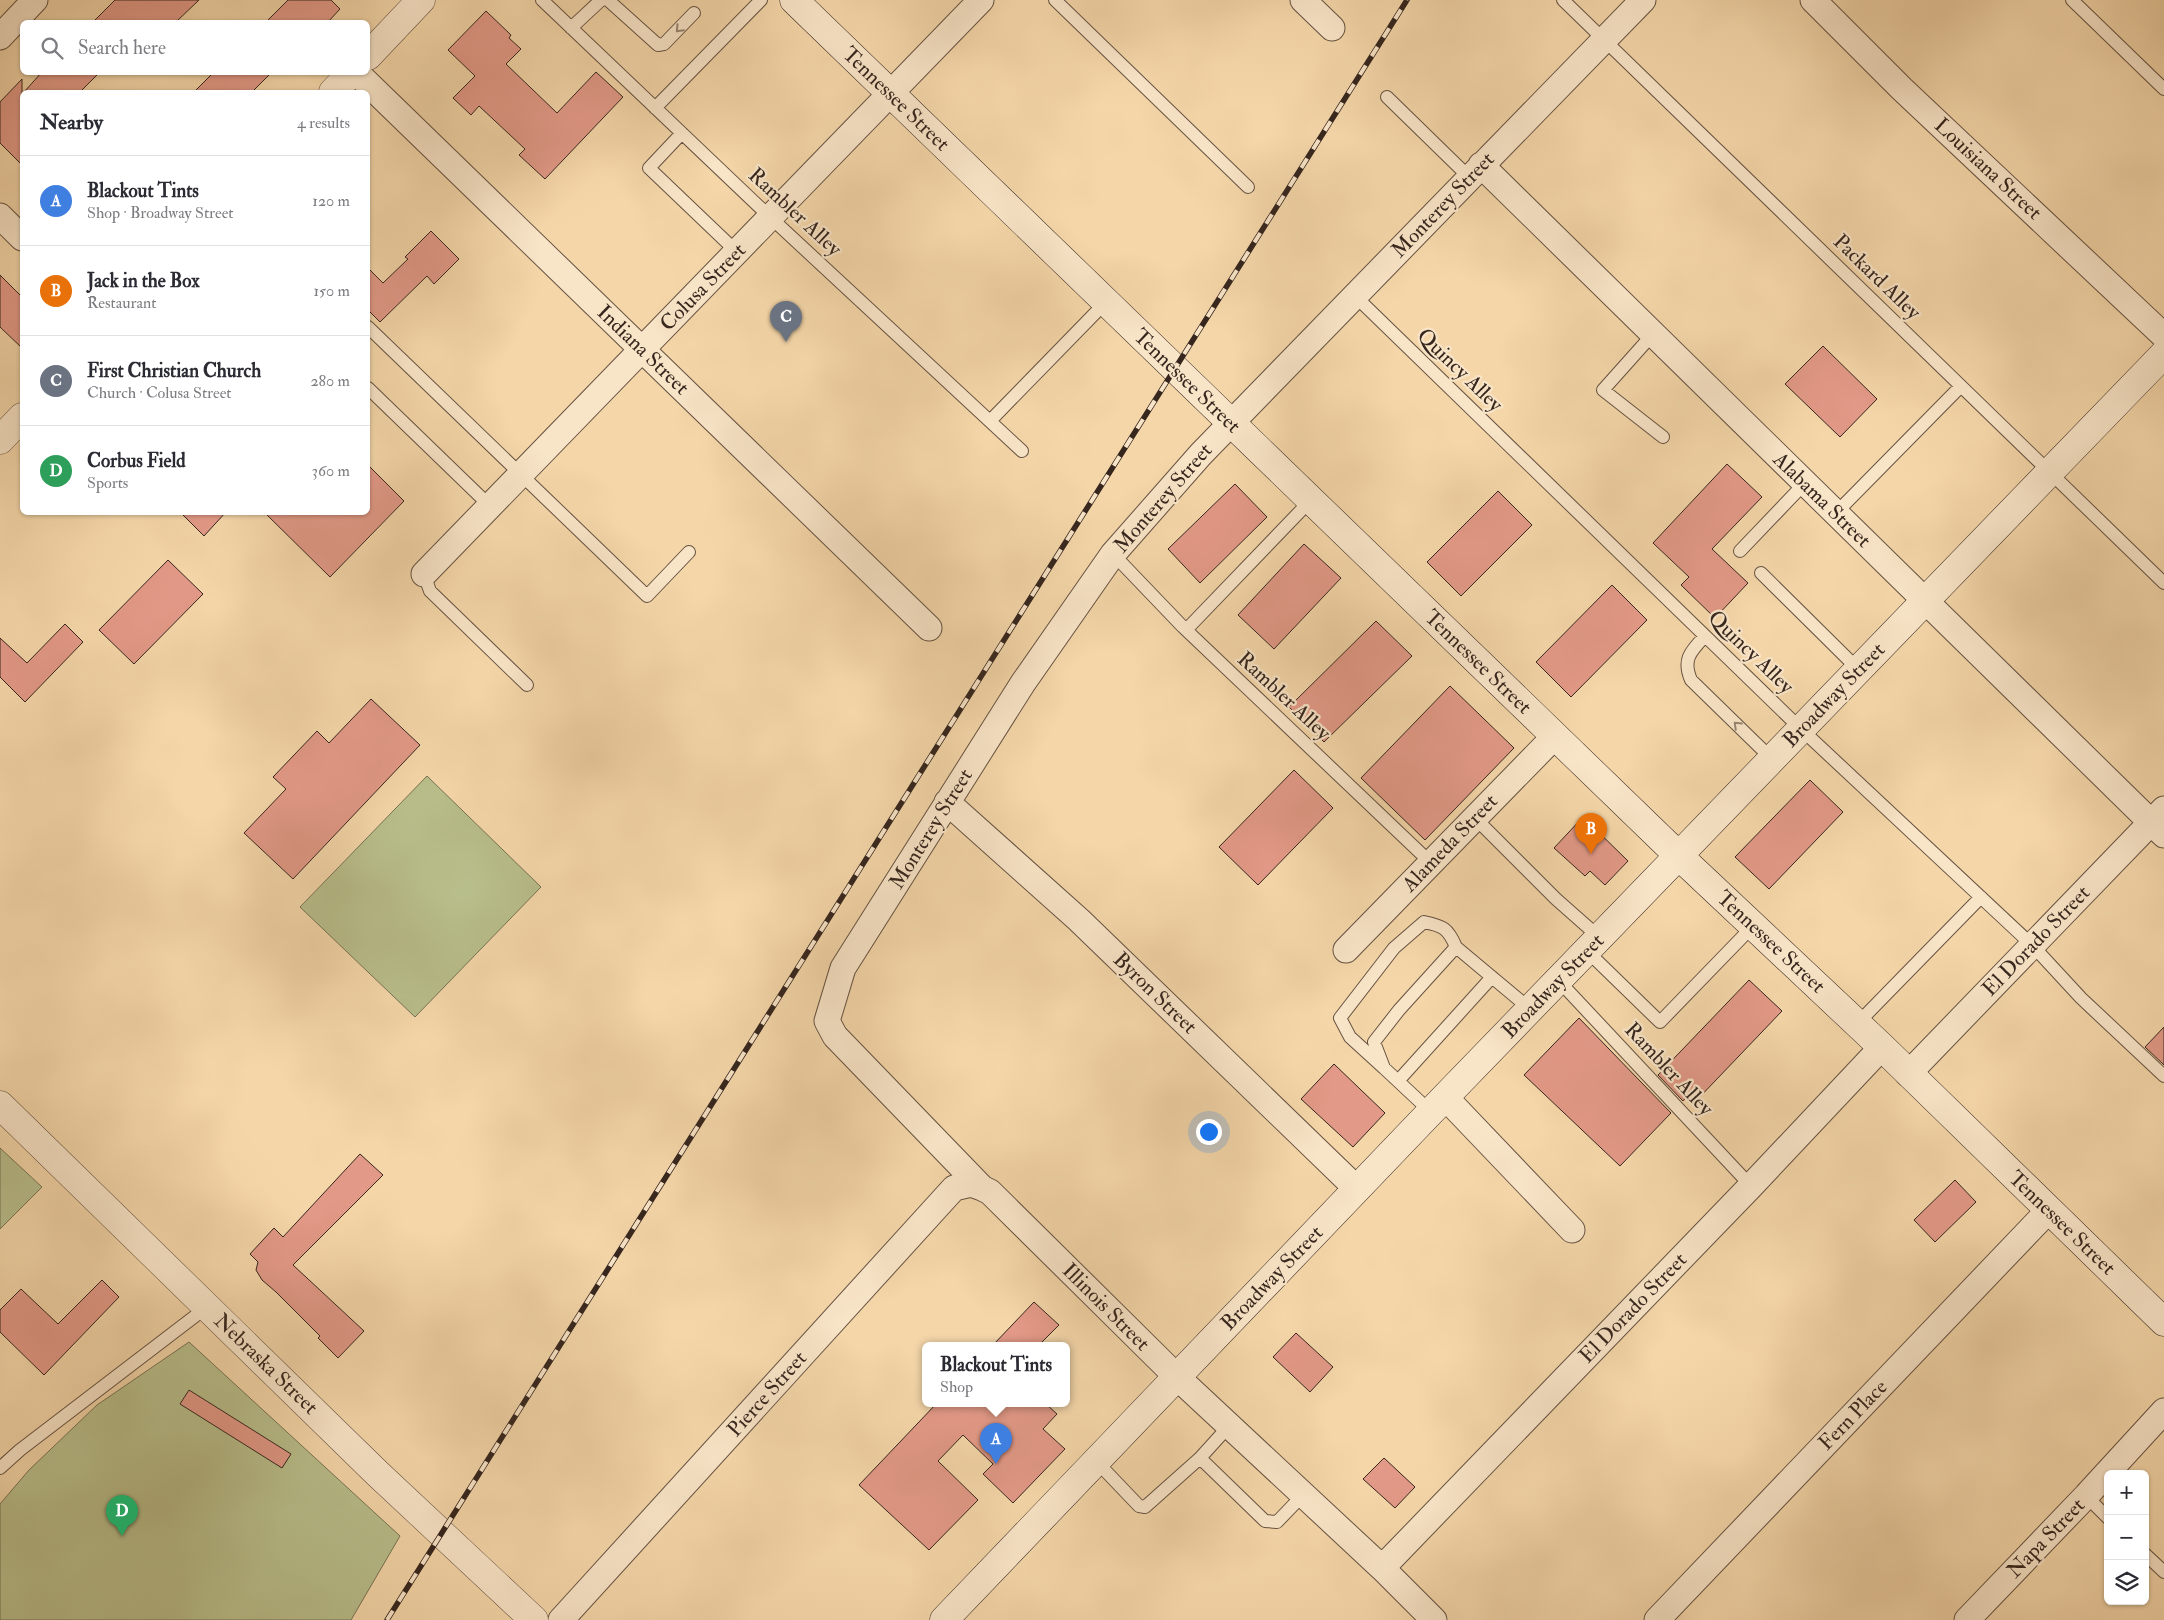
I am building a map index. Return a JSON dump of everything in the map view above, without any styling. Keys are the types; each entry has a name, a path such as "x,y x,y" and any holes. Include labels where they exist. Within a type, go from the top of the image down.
{"main road":[{"path":"370,54 421,0"},
{"name":"Tennessee Street","path":"794,0 1679,856 1882,1047 2164,1322"},
{"path":"335,90 351,75"},
{"name":"Broadway Street","path":"947,1619 1438,1104 2164,354"},
{"path":"0,440 20,419"},
{"name":"Nebraska Street","path":"0,1105 378,1474 534,1620"}],"street":[{"path":"0,36 35,0"},
{"name":"Colusa Street","path":"424,574 982,0"},
{"path":"1303,0 1332,28"},
{"name":"Monterey Street","path":"842,970 1023,684 1113,554 1201,454 1643,0"},
{"name":"Louisiana Street","path":"1813,0 1902,89 2164,336"},
{"name":"Indiana Street","path":"357,75 930,628"},
{"name":"Alabama Street","path":"1475,171 1653,334 1925,601 2160,822"},
{"path":"0,216 20,236"},
{"name":"Alameda Street","path":"1346,950 1555,736"},
{"name":"Byron Street","path":"948,802 1079,920 1357,1189"},
{"name":"El Dorado Street","path":"1908,1074 2032,945 2160,822"},
{"name":"Illinois Street","path":"842,970 827,1021 835,1036 982,1188 990,1192 1177,1377 1382,1568 1434,1620"},
{"name":"El Dorado Street","path":"1382,1568 1751,1186 1882,1047"},
{"path":"1438,1104 1572,1230"},
{"name":"Pierce Street","path":"561,1620 954,1188 971,1184 982,1188"},
{"name":"Fern Place","path":"1657,1620 2049,1210"},
{"name":"Napa Street","path":"1967,1620 2086,1496 2164,1411"}],"lane":[{"name":"Rambler Alley","path":"542,0 770,218 1022,451"},
{"path":"571,28 601,0"},
{"path":"608,0 658,45 664,44 694,13"},
{"path":"655,108 761,0"},
{"path":"1055,0 1248,186"},
{"name":"Packard Alley","path":"1563,0 2164,583"},
{"path":"2072,0 2164,89"},
{"path":"1387,97 1475,171"},
{"path":"682,133 649,168 737,252"},
{"name":"Quincy Alley","path":"1355,296 1801,729 2032,945 2081,998 2164,1076"},
{"path":"990,421 1106,302"},
{"path":"370,329 522,473 647,596 689,552"},
{"path":"1653,334 1603,390 1664,436"},
{"path":"1836,513 1961,386"},
{"path":"370,390 490,506"},
{"path":"1740,551 1805,483"},
{"path":"1186,630 1311,500"},
{"name":"Rambler Alley","path":"1113,554 1186,630 1431,863"},
{"path":"1761,573 1860,670"},
{"path":"424,574 430,591 527,685"},
{"path":"1705,636 1687,659 1686,669 1691,680 1772,759"},
{"path":"1475,818 1556,899 1660,1022 1753,926"},
{"path":"1857,1024 1981,897"},
{"path":"1438,1104 1398,1081 1350,1037 1340,1018 1394,948 1424,922 1441,926 1452,937 1456,947 1530,1009"},
{"path":"1384,1068 1374,1042 1399,1010 1456,947"},
{"path":"1398,1081 1492,977"},
{"name":"Rambler Alley","path":"1558,980 1751,1186"},
{"path":"0,1468 20,1450 207,1307"},
{"path":"1096,1461 1139,1506 1145,1507 1200,1458 1229,1426"},
{"path":"1200,1458 1265,1522 1277,1522 1303,1495"},
{"path":"2086,1496 2105,1515"},
{"path":"2149,1558 2164,1572"}],"green space":[{"path":"427,776 541,887 415,1017 300,907"},
{"path":"0,1148 42,1187 0,1229"},
{"path":"189,1342 400,1536 351,1620 0,1620 0,1504 29,1470 97,1405"}],"building":[{"path":"115,0 199,0 178,20 95,20"},
{"path":"288,0 331,0 340,9 330,20 268,20"},
{"path":"486,11 511,35 509,38 521,49 506,64 557,113 596,72 623,97 545,179 519,155 525,149 479,106 471,115 453,98 475,76 448,50"},
{"path":"39,75 97,75 82,90 26,90"},
{"path":"211,75 269,75 254,90 196,90"},
{"path":"22,79 22,90 20,90 20,163 0,143 0,102"},
{"path":"431,231 459,259 434,284 427,276 380,322 370,312 370,270 383,283 408,259 405,257"},
{"path":"0,275 20,295 20,346 0,327"},
{"path":"1823,346 1877,399 1840,437 1785,384"},
{"path":"1727,464 1762,497 1712,549 1748,583 1715,618 1681,585 1689,577 1653,543"},
{"path":"370,467 404,501 330,577 267,515 370,515"},
{"path":"1235,484 1267,517 1200,583 1168,549"},
{"path":"1498,491 1532,525 1461,596 1427,562"},
{"path":"183,515 223,515 204,536"},
{"path":"1304,544 1341,578 1274,649 1238,615"},
{"path":"168,560 203,594 134,664 99,630"},
{"path":"1612,585 1647,620 1571,697 1536,662"},
{"path":"1376,621 1412,656 1324,742 1289,707"},
{"path":"65,624 83,642 25,702 0,677 0,638 27,663"},
{"path":"1450,686 1514,748 1425,840 1361,778"},
{"path":"371,699 420,745 293,879 244,833 286,789 273,777 317,731 329,743"},
{"path":"1294,770 1333,808 1258,885 1219,847"},
{"path":"1810,780 1843,812 1769,889 1735,857"},
{"path":"1583,817 1628,861 1605,885 1590,871 1585,876 1554,848"},
{"path":"1749,980 1782,1011 1695,1102 1688,1095 1683,1101 1658,1075"},
{"path":"1579,1018 1671,1113 1620,1166 1524,1075"},
{"path":"2164,1027 2164,1065 2145,1047"},
{"path":"1334,1064 1385,1113 1353,1147 1301,1099"},
{"path":"360,1154 383,1175 293,1265 364,1331 338,1358 318,1338 320,1336 262,1280 256,1270 258,1262 250,1254 274,1228 283,1237"},
{"path":"1955,1180 1976,1202 1935,1242 1914,1220"},
{"path":"102,1280 119,1297 44,1375 0,1332 0,1310 21,1289 58,1324"},
{"path":"1034,1302 1059,1325 1042,1342 996,1342"},
{"path":"1296,1333 1333,1367 1310,1392 1273,1357"},
{"path":"189,1390 291,1454 282,1468 180,1404"},
{"path":"933,1407 1049,1407 1057,1414 1043,1429 1065,1449 1013,1503 983,1474 993,1464 963,1435 938,1461 978,1500 929,1550 859,1485"},
{"path":"1384,1458 1415,1487 1395,1508 1363,1479"}],"railway":[{"path":"387,1620 1407,0"}],"place":[{"name":"First Christian Church","path":"786,342"},
{"name":"Jack in the Box","path":"1591,854"},
{"name":"Blackout Tints","path":"996,1464"},
{"name":"Corbus Field","path":"122,1536"}]}
